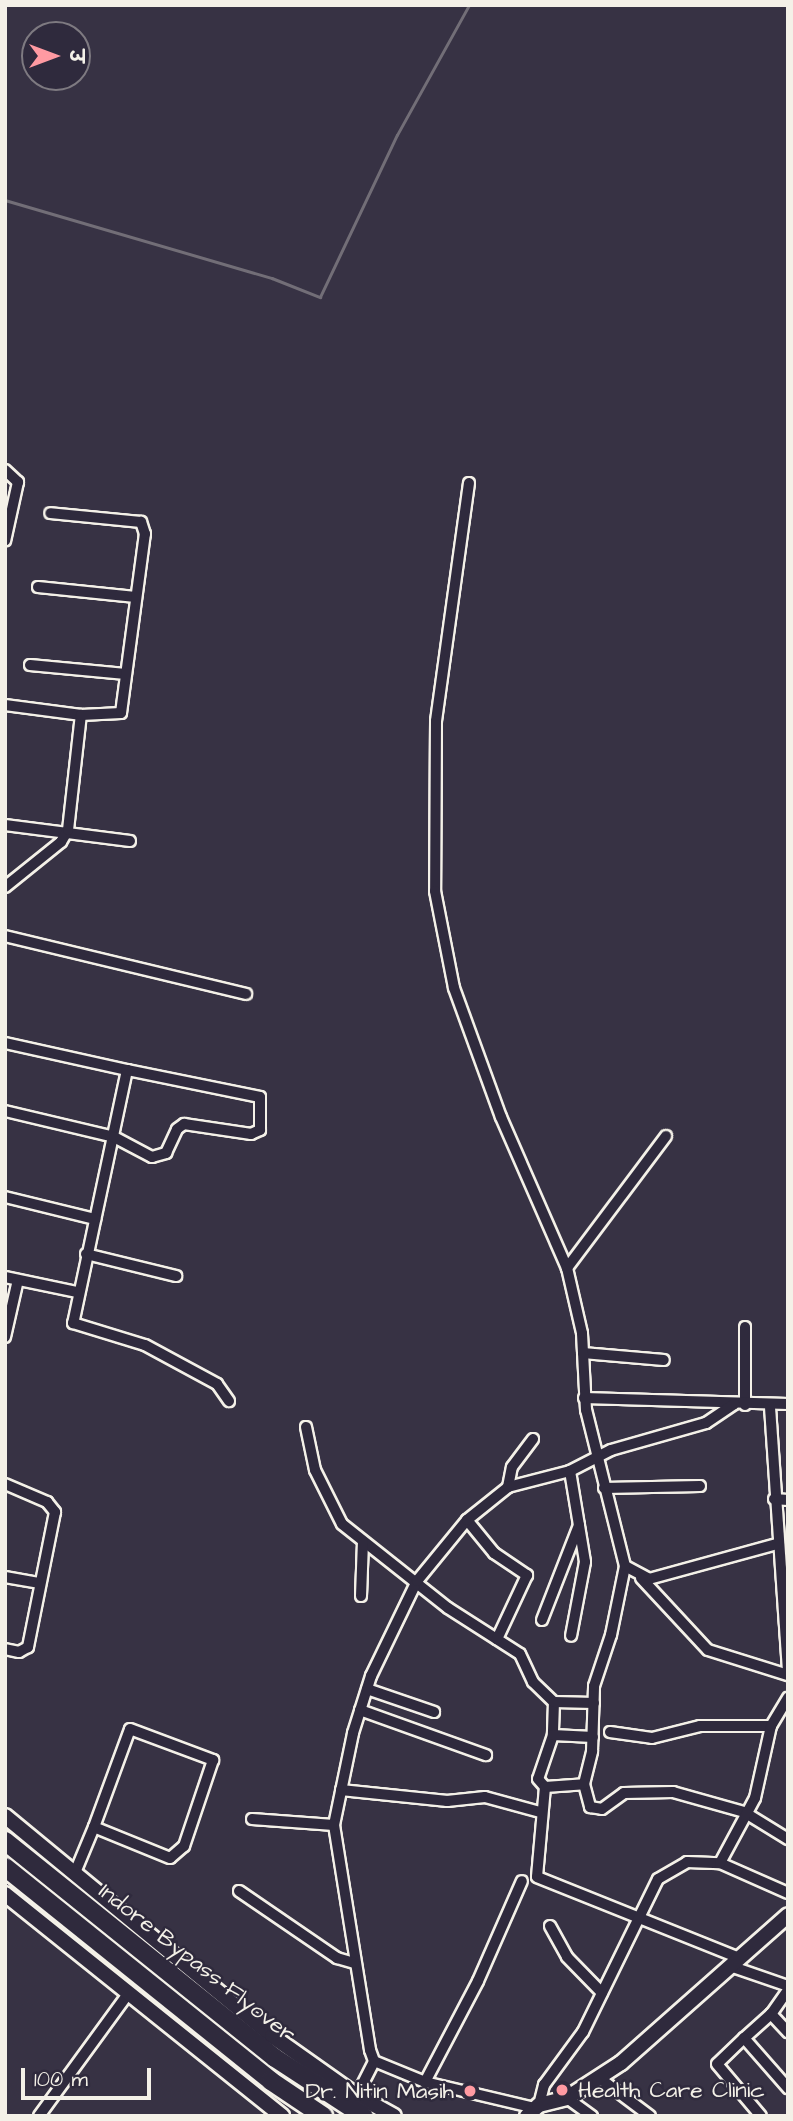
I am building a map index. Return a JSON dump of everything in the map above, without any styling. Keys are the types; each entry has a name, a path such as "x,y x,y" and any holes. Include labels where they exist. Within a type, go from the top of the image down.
{"highway":[{"name":"Indore Bypass Flyover","path":"5,1840 275,2058 364,2116"},
{"name":"Indore Bypass Flyover","path":"12,1872 271,2081 323,2116"}],"street":[{"path":"5,470 18,482 5,541"},
{"path":"468,483 436,721 435,891 454,988 502,1117 566,1268 583,1353 584,1398 596,1457 625,1566 594,1703 593,1737 583,1784 588,1805 600,1809 624,1793 668,1791 744,1812 788,1839"},
{"path":"5,705 81,715 121,713 145,534 141,522 50,513"},
{"path":"38,587 135,597"},
{"path":"30,665 126,674"},
{"path":"5,887 61,842 68,830 81,715"},
{"path":"5,825 68,830 130,841"},
{"path":"5,936 246,994"},
{"path":"5,1043 260,1097 261,1130 251,1134 184,1124 177,1129 166,1153 152,1157 114,1137 5,1111"},
{"path":"127,1070 73,1317 78,1327 145,1345 217,1384 229,1401"},
{"path":"566,1268 666,1136"},
{"path":"5,1197 94,1219"},
{"path":"86,1254 176,1276"},
{"path":"5,1277 77,1293"},
{"path":"5,1337 18,1280"},
{"path":"745,1327 745,1405"},
{"path":"583,1353 664,1360"},
{"path":"584,1398 770,1407 788,1404"},
{"path":"357,2095 374,2061 355,1963 334,1825 367,1689 417,1581 467,1520 508,1488 570,1471 596,1457 706,1423 734,1404"},
{"path":"625,1566 641,1578 708,1650 788,1674 774,1499 770,1407"},
{"path":"306,1427 315,1470 329,1505 363,1542 520,1654 533,1682 554,1702 594,1703"},
{"path":"508,1488 512,1467 533,1439"},
{"path":"570,1471 584,1572 571,1636"},
{"path":"5,1484 53,1506 54,1518 38,1583 28,1647 19,1652 5,1649"},
{"path":"604,1488 700,1486"},
{"path":"774,1499 788,1500"},
{"path":"467,1520 494,1553 527,1575 497,1639"},
{"path":"542,1620 579,1524"},
{"path":"361,1596 363,1542"},
{"path":"641,1578 778,1544"},
{"path":"5,1577 38,1583"},
{"path":"367,1689 434,1712"},
{"path":"720,1863 744,1812 755,1798 771,1726 788,1698"},
{"path":"545,1787 538,1779 553,1735 554,1702"},
{"path":"360,1710 486,1755"},
{"path":"610,1732 652,1738 701,1726 771,1726"},
{"path":"74,1875 130,1729 213,1760 184,1846 175,1856 165,1858 93,1827"},
{"path":"553,1735 593,1737"},
{"path":"545,1787 583,1784"},
{"path":"545,1787 540,1812 537,1877 638,1917 788,1988 771,2014 719,2061 718,2068 761,2116"},
{"path":"341,1790 447,1801 485,1797 540,1812"},
{"path":"5,1816 74,1875 226,1994 272,2036 357,2095 394,2116"},
{"path":"252,1819 334,1825"},
{"path":"533,2110 544,2085 576,2042 603,1993 658,1879 676,1866 720,1863 788,1893"},
{"path":"425,2082 478,1981 522,1881"},
{"path":"239,1891 337,1958 355,1963"},
{"path":"16,1903 282,2116"},
{"path":"374,2061 425,2082 533,2110 567,2098 598,2077 788,1915"},
{"path":"550,1926 567,1957 603,1993"},
{"path":"39,2116 128,1994"},
{"path":"771,2014 788,2032"},
{"path":"744,2038 788,2088"},
{"path":"598,2077 650,2116"},
{"path":"567,2098 592,2116"}],"waterway":[{"path":"5,200 272,278 320,297 397,135 469,5"}],"place":[{"name":"Health Care Clinic","path":"562,2090"},
{"name":"Dr. Nitin Masih","path":"470,2091"}]}
